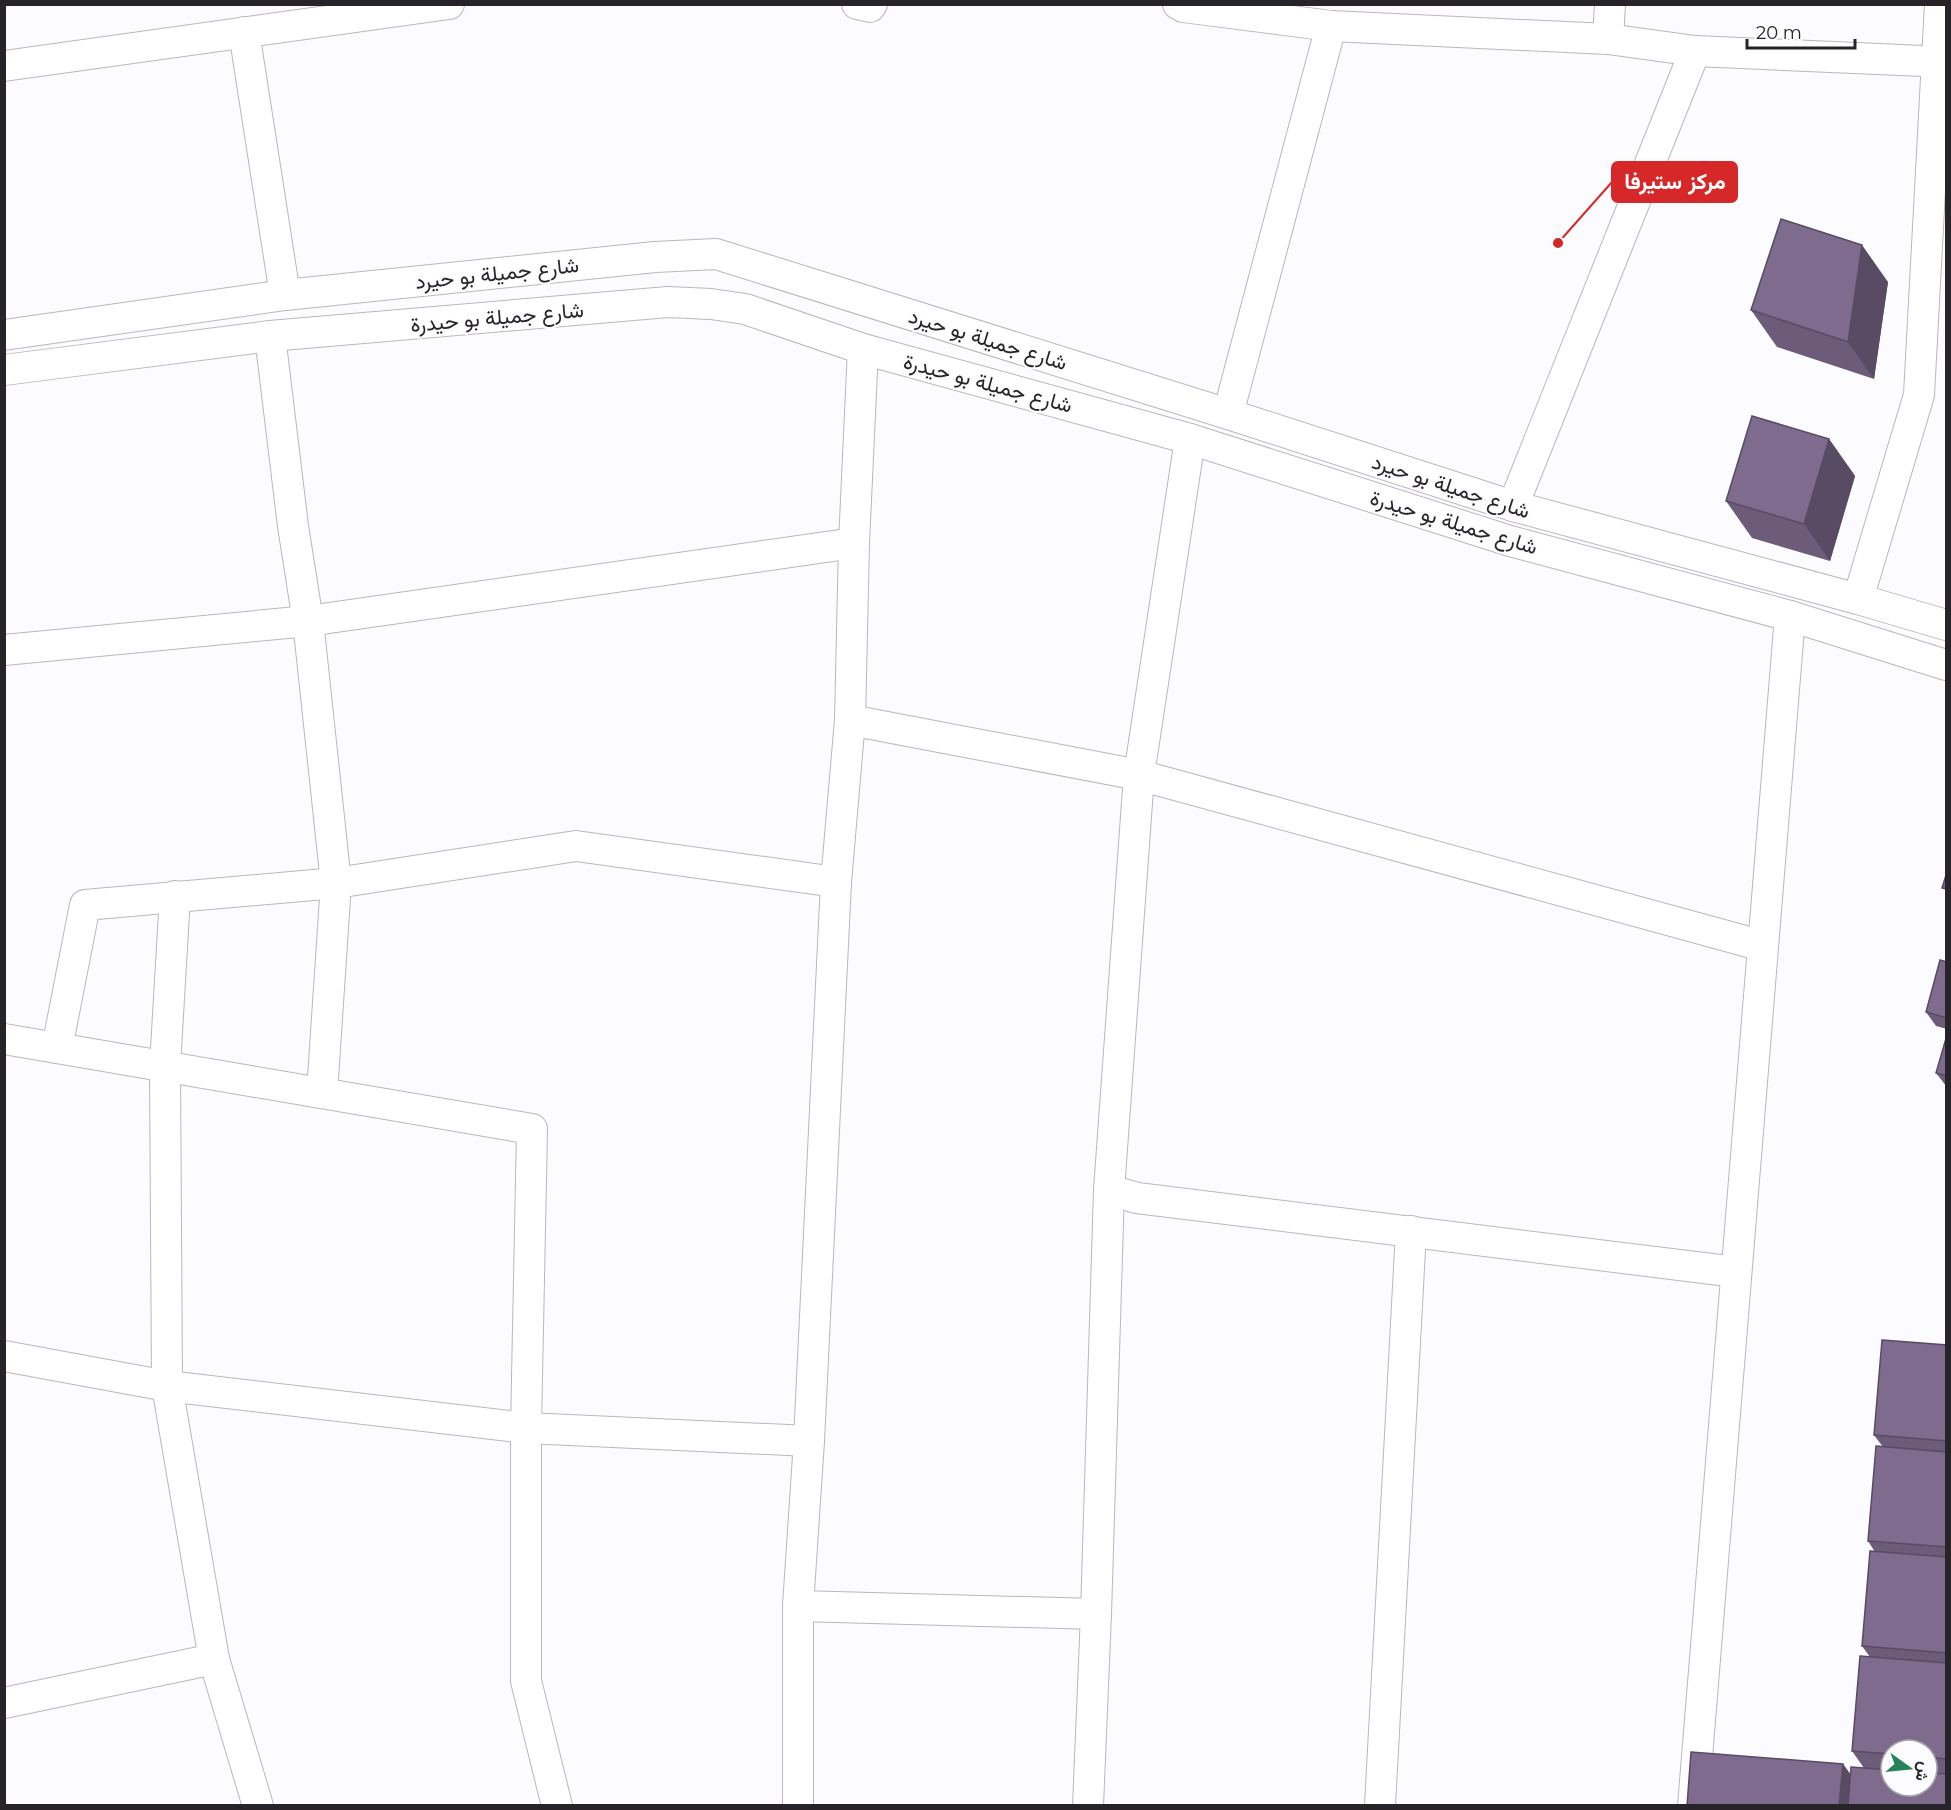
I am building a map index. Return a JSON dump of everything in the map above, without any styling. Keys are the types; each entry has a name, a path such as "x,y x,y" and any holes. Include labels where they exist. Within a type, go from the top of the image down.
{"street":[{"path":"4,66 449,4"},
{"path":"857,4 870,7 873,4"},
{"path":"1178,4 1183,7 1332,26 1608,39 1695,51 1941,62"},
{"path":"1608,39 1610,4"},
{"path":"1858,599 1919,395 1941,62 1940,4"},
{"path":"1228,414 1332,26"},
{"path":"244,32 285,295"},
{"path":"1513,506 1695,51"},
{"name":"شارع جميلة بو حيرد","path":"4,335 285,295 655,257 716,254 1513,506 1947,625"},
{"name":"شارع جميلة بو حيدرة","path":"4,370 270,336 668,302 711,304 745,309 863,349 1190,439 1510,541 1790,616 1947,664"},
{"path":"270,336 293,526 308,621 336,883 322,1093"},
{"path":"798,1806 798,1606 809,1441 836,882 850,720 854,543 863,349"},
{"path":"1088,1806 1109,1190 1139,775 1190,439"},
{"path":"4,650 308,621 854,543"},
{"path":"1693,1806 1790,616"},
{"path":"850,720 1139,775 1763,946"},
{"path":"57,1048 85,905 336,883 576,846 836,882"},
{"path":"175,896 165,1066 167,1386 214,1659 258,1806"},
{"path":"4,1039 532,1129 526,1428 526,1681 557,1806"},
{"path":"1109,1190 1137,1197 1736,1272"},
{"path":"1380,1806 1411,1232"},
{"path":"4,1356 167,1386 526,1428 809,1441"},
{"path":"798,1606 1096,1614"},
{"path":"4,1703 214,1659"}],"building":[{"path":"1781,219 1862,245 1848,342 1751,310"},
{"path":"1752,416 1829,439 1804,524 1726,501"},
{"path":"1947,872 1947,889 1942,888"},
{"path":"1940,960 1947,962 1947,1018 1926,1012"},
{"path":"1947,1035 1947,1076 1936,1073"},
{"path":"1882,1340 1947,1345 1947,1441 1874,1435"},
{"path":"1876,1446 1947,1452 1947,1547 1868,1541"},
{"path":"1870,1551 1947,1557 1947,1653 1862,1646"},
{"path":"1860,1656 1947,1663 1947,1759 1939,1758 1939,1738 1879,1738 1879,1753 1852,1751"},
{"path":"1691,1752 1843,1764 1839,1806 1687,1806"},
{"path":"1851,1767 1879,1769 1879,1798 1939,1798 1939,1774 1947,1774 1947,1806 1848,1806"}],"place":[{"name":"مركز ستيرفا","path":"1558,243"}]}
